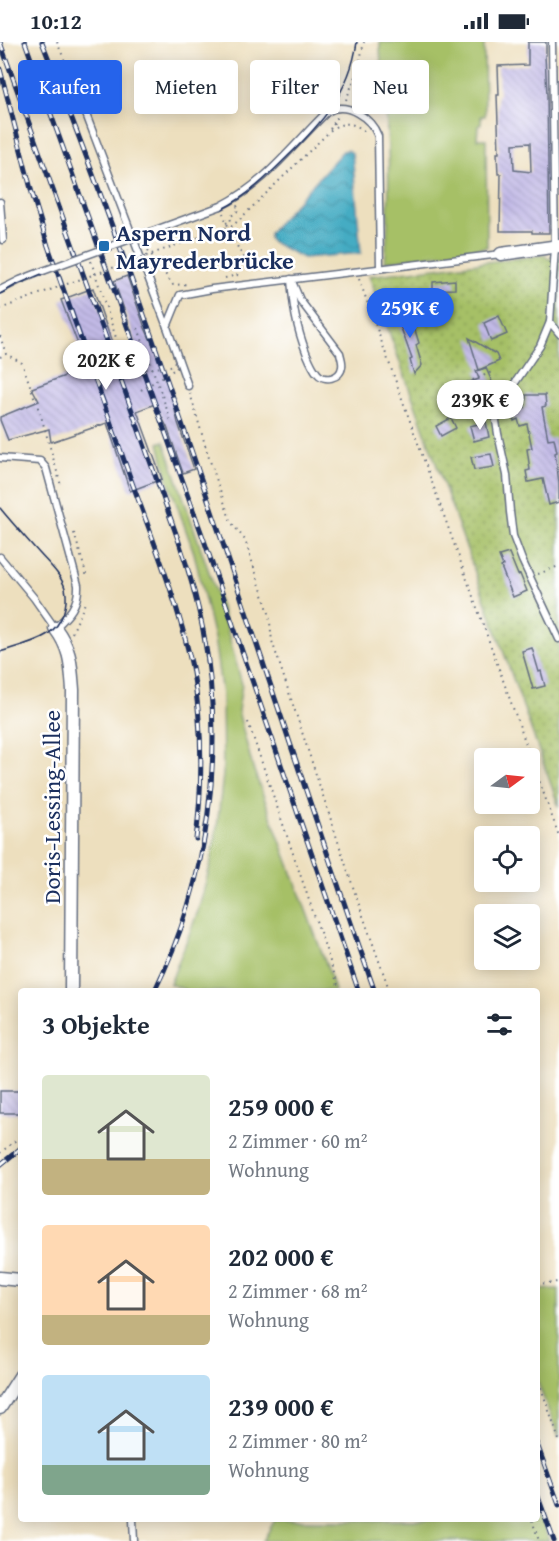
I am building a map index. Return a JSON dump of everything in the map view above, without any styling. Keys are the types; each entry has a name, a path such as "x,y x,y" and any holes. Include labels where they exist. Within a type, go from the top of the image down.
{"street":[{"path":"501,254 557,246"},
{"name":"Doris-Lessing-Allee","path":"55,628 62,637 71,658 73,690 71,988"},
{"path":"0,1278 18,1280"},
{"path":"0,1408 18,1380"}],"lane":[{"path":"552,42 557,246 550,322 540,346 504,399 496,421 507,475 513,536 559,639"},
{"path":"0,290 43,271 221,206 242,195 262,179 327,112 336,108 350,110 362,116 370,122 378,136 380,268"},
{"path":"86,114 188,386"},
{"path":"0,201 3,240"},
{"path":"167,327 180,295 212,289 501,254"},
{"path":"291,279 300,300 340,353 342,369 333,378 320,376 315,371 308,355 297,328 291,279"},
{"path":"550,322 559,333"},
{"path":"0,458 40,461 46,468 78,585 79,593 74,609 55,628 0,557"},
{"path":"133,1522 134,1541"}],"path":[{"path":"57,42 64,60"},
{"path":"347,99 358,70 364,42"},
{"path":"0,309 226,228 239,220 333,128 348,123 358,126 366,134"},
{"path":"226,223 231,221 230,217 239,210 237,207 231,210"},
{"path":"224,215 226,228 246,259 256,264 279,262"},
{"path":"148,250 173,285 192,284"},
{"path":"356,271 559,836"},
{"path":"96,274 122,356"},
{"path":"220,279 237,275 256,284"},
{"path":"138,328 171,421"},
{"path":"0,336 6,354 22,363 41,416 44,415"},
{"path":"0,357 6,354"},
{"path":"134,371 175,363 177,368 141,390"},
{"path":"456,387 492,372"},
{"path":"188,386 231,522 244,540 266,603 272,640 389,988"},
{"path":"530,577 559,566"},
{"path":"248,722 338,988"},
{"path":"0,1153 18,1138"},
{"path":"540,1284 559,1282"},
{"path":"540,1385 559,1440"},
{"path":"533,1522 539,1541"}],"green space":[{"path":"380,42 484,42 485,116 481,116 477,139 486,139 487,247 385,262 389,162 386,114 429,114 429,60 381,60"},
{"path":"545,255 548,259 559,257 559,807 540,754 540,748 538,748 369,276"},
{"path":"164,441 220,604 242,684 238,711 253,768 334,988 180,988 170,984 198,911 210,866 223,775 222,695 214,638 194,553 168,480 159,443"},
{"path":"559,1289 559,1438 540,1389 540,1290"},
{"path":"540,1516 549,1541 263,1541 274,1522 540,1522"}],"water":[{"path":"348,150 352,153 361,253 303,258 272,242 269,239 269,233 343,151"}],"building":[{"path":"528,42 546,42 549,233 500,231 501,174 498,174 497,153 499,153 498,66 528,65","holes":["530,143 531,172 514,170 513,144"]},
{"path":"127,276 145,328 169,384 178,423 194,469 183,473 167,427 155,404 137,411 162,479 130,491 107,423 51,442 49,429 8,440 0,420 0,417 39,401 32,388 87,368 61,300 93,288 117,357 136,351 132,332 114,281"},
{"path":"455,280 455,289 433,290 433,282"},
{"path":"405,308 411,331 415,330 419,343 416,345 422,365 414,374 410,360 412,359 395,311"},
{"path":"499,316 507,334 491,341 484,323"},
{"path":"469,338 496,354 499,361 479,370"},
{"path":"486,368 492,382 475,392 470,382 479,379 476,371"},
{"path":"526,395 545,395 546,406 542,407 548,439 554,438 557,452 555,453 559,502 549,505 543,479 528,482 526,471 530,470 527,449 532,448 527,424 520,426 518,419 514,421 511,412 525,408"},
{"path":"451,418 456,428 441,436 436,426"},
{"path":"486,422 489,437 474,441 470,426"},
{"path":"491,454 494,467 474,470 471,457"},
{"path":"509,553 527,591 513,597 499,556"},
{"path":"532,648 545,686 533,689 522,651"},
{"path":"0,1091 18,1091 18,1113 0,1113"}],"tram line":[{"path":"0,294 44,273 222,209 240,198 272,172 299,145 332,106 348,76 357,42"},
{"path":"0,508 58,574 66,594 61,620 53,630 31,642 0,652"}],"railway":[{"path":"0,42 179,542 203,630 210,676 213,722 208,815 200,861 188,906 173,950 156,988"},
{"path":"25,42 205,543 358,988"},
{"path":"42,42 131,277 173,396 374,988"},
{"path":"0,69 48,246 180,619 196,688 200,731 201,775 196,839"},
{"path":"0,1165 18,1150"},
{"path":"540,1452 559,1505"},
{"path":"540,1502 554,1541"}],"place":[{"name":"Aspern Nord Mayrederbrücke","path":"104,246"}]}
